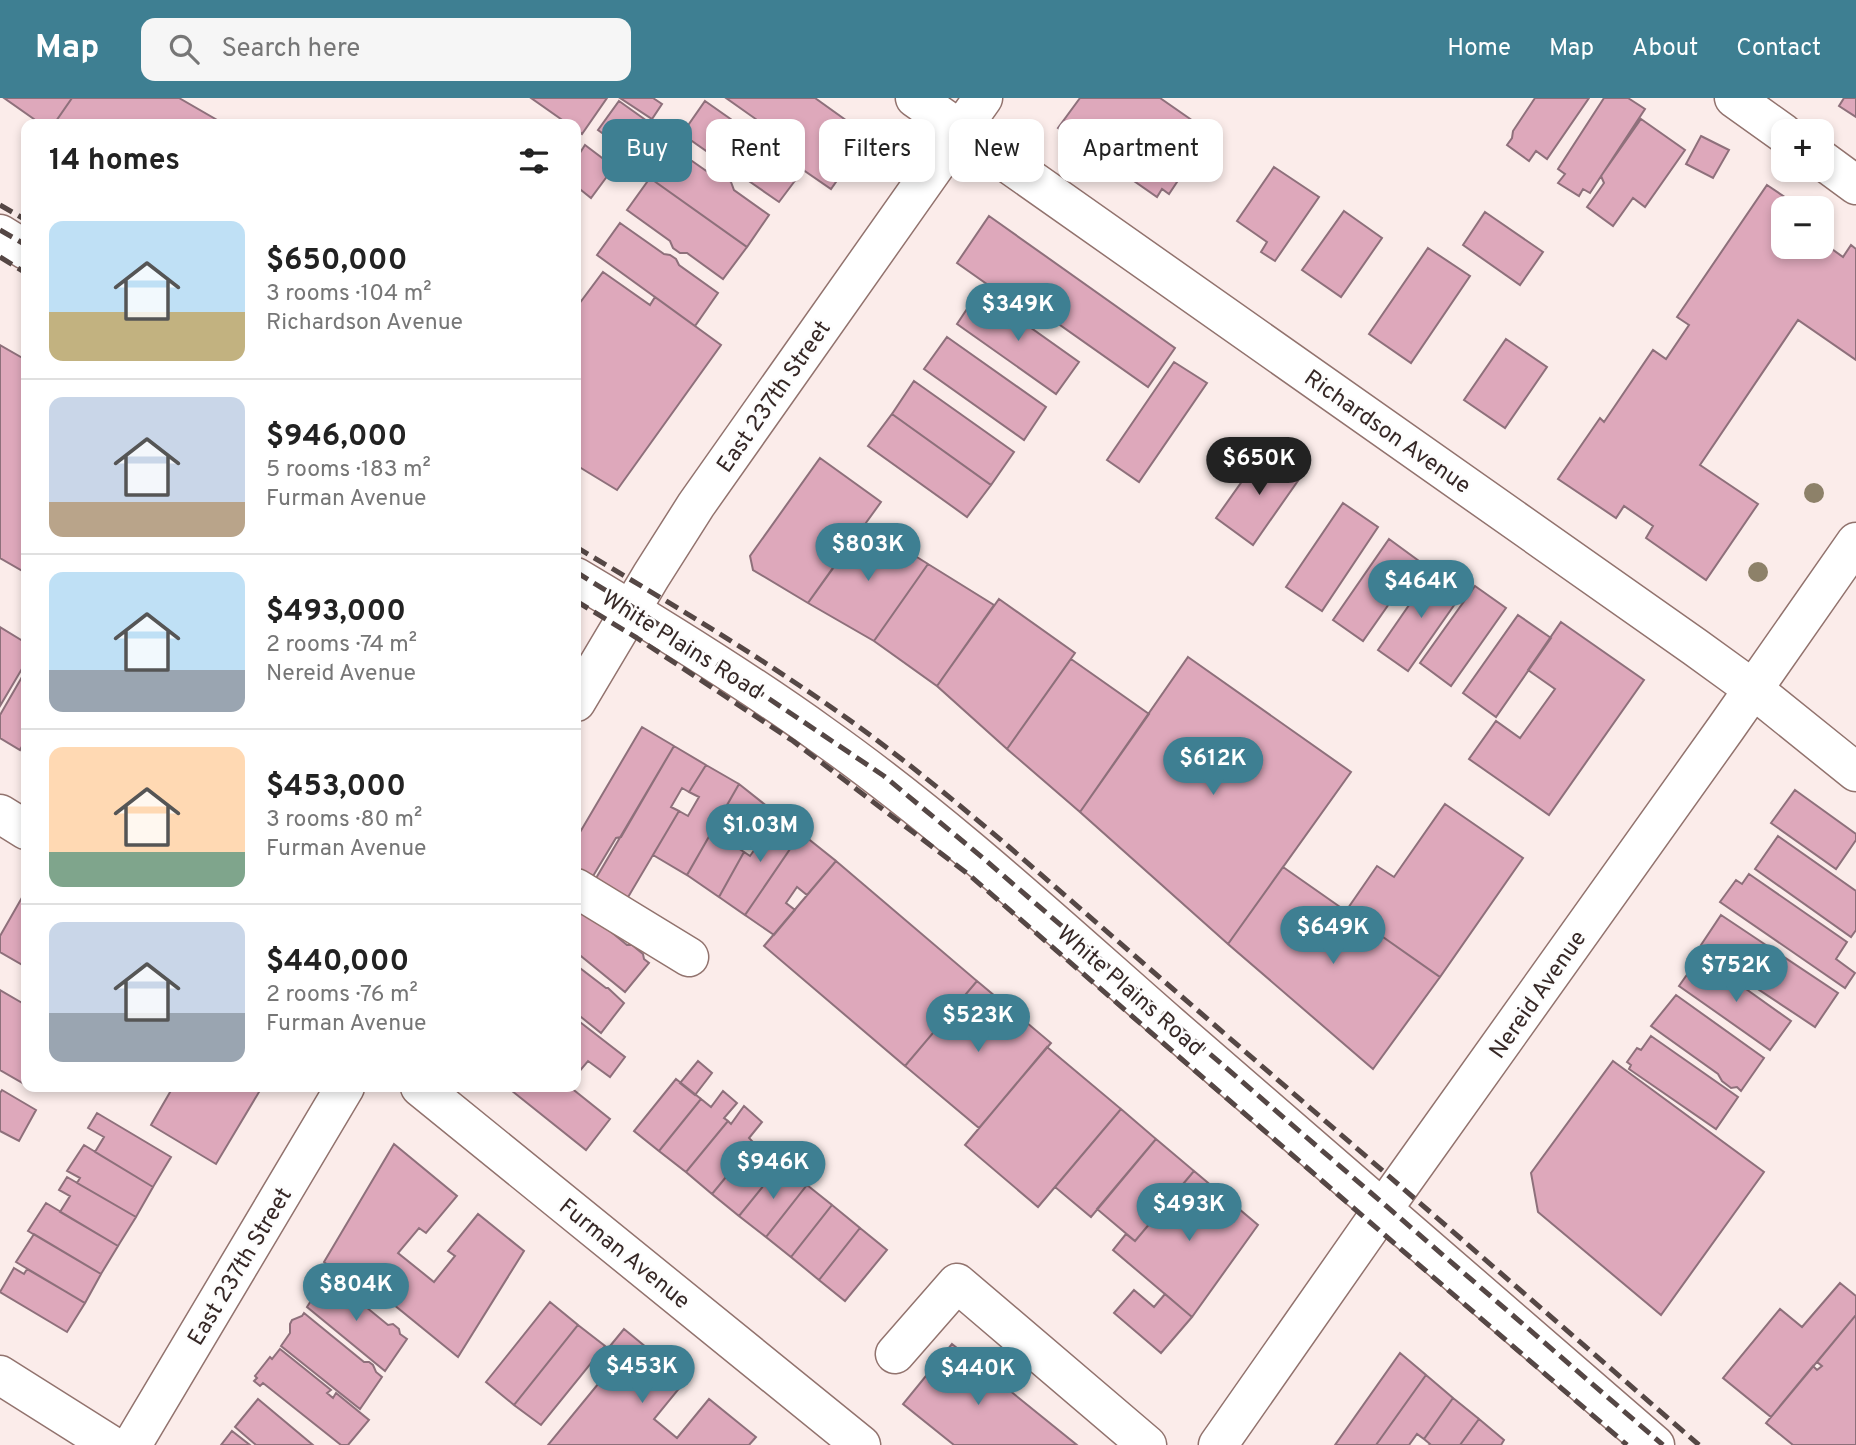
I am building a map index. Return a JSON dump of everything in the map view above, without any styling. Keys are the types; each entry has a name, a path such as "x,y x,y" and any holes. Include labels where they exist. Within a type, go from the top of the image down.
{"street":[{"name":"Richardson Avenue","path":"915,98 949,122"},
{"name":"East 237th Street","path":"968,119 983,98"},
{"path":"1734,98 1771,124"},
{"name":"East 237th Street","path":"581,693 630,610 722,467 949,146"},
{"path":"1834,169 1856,185"},
{"name":"Richardson Avenue","path":"1034,182 1753,689 1856,772"},
{"path":"0,234 21,247"},
{"name":"Nereid Avenue","path":"1218,1445 1856,542"},
{"name":"White Plains Road","path":"581,581 726,669 834,744 921,811 1076,942 1655,1445"},
{"path":"0,814 21,827"},
{"path":"581,891 689,957"},
{"name":"East 237th Street","path":"132,1445 342,1092"},
{"name":"Furman Avenue","path":"427,1092 861,1445"},
{"path":"895,1354 957,1283 1147,1445"},
{"path":"0,1375 111,1445"}],"building":[{"path":"4,98 72,98 57,119 34,119"},
{"path":"72,98 179,98 215,119 57,119"},
{"path":"531,98 607,98 582,134 581,119 561,119"},
{"path":"620,98 653,98 662,104 652,119"},
{"path":"726,98 815,98 844,119 819,119 819,181 805,171 805,119 756,119"},
{"path":"1080,98 1160,98 1190,119 1065,119"},
{"path":"1535,98 1589,98 1547,159 1536,151 1529,161 1507,145"},
{"path":"1604,98 1628,98 1645,109 1590,193 1583,189 1579,196 1558,183 1565,174 1558,169"},
{"path":"1844,98 1856,98 1856,117 1839,106"},
{"path":"619,101 644,119 606,119"},
{"path":"705,101 731,119 706,119 706,151 692,141 692,120"},
{"path":"1641,119 1685,150 1645,207 1633,198 1613,226 1587,207 1604,183 1601,176"},
{"path":"1701,136 1729,150 1713,178 1686,164"},
{"path":"585,145 602,158 603,182 591,198 581,190 581,151"},
{"path":"692,161 706,171 706,182 731,182 734,190 769,215 747,247 656,182 692,182"},
{"path":"1274,167 1319,197 1275,261 1261,252 1267,242 1237,221"},
{"path":"647,182 656,182 747,247 723,279 687,253 680,253 673,248 670,241 627,210"},
{"path":"750,182 794,182 779,202"},
{"path":"821,182 836,182 831,189"},
{"path":"1135,182 1177,182 1169,194 1162,189 1157,197"},
{"path":"1767,185 1783,196 1771,196 1771,259 1834,259 1834,251 1843,257 1851,245 1856,249 1856,360 1798,320 1700,465 1758,504 1706,580 1646,538 1653,526 1624,506 1616,518 1558,479 1600,418 1604,422 1653,350 1666,359 1689,325 1677,317"},
{"path":"1344,211 1382,238 1341,297 1302,270"},
{"path":"1485,212 1543,252 1520,285 1463,245"},
{"path":"989,216 1175,348 1148,387 1040,311 1035,318 957,263"},
{"path":"620,223 664,254 676,259 679,265 718,293 695,326 597,255"},
{"path":"1428,248 1470,276 1411,363 1369,334"},
{"path":"603,272 650,305 655,297 721,345 617,490 581,468 581,301"},
{"path":"979,291 1079,362 1056,394 957,324"},
{"path":"947,337 1046,407 1024,440 924,369"},
{"path":"1506,339 1547,367 1505,428 1464,400"},
{"path":"0,345 21,357 21,570 0,558"},
{"path":"1174,362 1207,383 1139,482 1107,460"},
{"path":"914,381 1014,452 991,485 892,414"},
{"path":"892,414 991,485 967,517 868,446"},
{"path":"1265,449 1302,475 1253,545 1216,518"},
{"path":"820,458 881,502 808,603 753,570 750,556"},
{"path":"1343,503 1378,527 1322,611 1286,587"},
{"path":"864,524 928,564 874,641 808,603"},
{"path":"1389,539 1419,561 1363,641 1333,620"},
{"path":"928,564 994,605 937,686 874,641"},
{"path":"1434,569 1464,591 1408,671 1378,650"},
{"path":"1475,586 1506,608 1451,686 1420,663"},
{"path":"999,599 1075,653 1007,749 937,686"},
{"path":"1518,615 1551,638 1496,717 1463,693"},
{"path":"1561,622 1644,680 1549,815 1469,759 1496,721 1520,738 1555,689 1528,670"},
{"path":"0,627 21,640 21,670 0,706"},
{"path":"1188,657 1351,772 1228,944 1080,812"},
{"path":"1071,659 1149,714 1080,812 1007,749"},
{"path":"21,679 20,750 0,738 0,715"},
{"path":"642,727 674,746 621,837 616,838 587,886 581,881 581,831"},
{"path":"674,746 706,765 689,792 682,788 671,807 679,811 624,904 592,885"},
{"path":"706,765 739,784 687,875 653,855 679,811 688,816 699,797 689,792"},
{"path":"739,784 773,811 757,835 747,828 735,846 744,852 719,897 687,875"},
{"path":"1795,790 1856,834 1856,840 1836,869 1771,823"},
{"path":"1445,804 1523,858 1440,977 1346,911 1377,866 1394,877"},
{"path":"773,811 801,833 745,915 719,897 744,852 750,856 762,839 757,835"},
{"path":"801,833 836,861 807,895 797,887 786,903 795,910 774,935 745,915"},
{"path":"1778,836 1856,891 1856,930 1851,937 1755,869"},
{"path":"836,861 977,981 905,1066 764,946"},
{"path":"1283,867 1440,977 1373,1069 1228,944"},
{"path":"1749,874 1847,942 1836,959 1855,973 1845,988 1720,902 1736,880 1742,884"},
{"path":"21,899 21,964 0,952 0,936"},
{"path":"581,907 627,945 632,945 643,954 649,963 625,992 581,956"},
{"path":"1721,915 1838,993 1815,1027 1708,956 1711,952 1701,945"},
{"path":"1704,959 1791,1021 1770,1050 1679,986 1691,969 1695,972"},
{"path":"581,969 624,1003 601,1033 581,1017"},
{"path":"977,981 1051,1043 979,1128 905,1066"},
{"path":"0,990 21,1002 21,1082 0,1070"},
{"path":"1676,995 1764,1058 1741,1091 1737,1087 1731,1088 1718,1074 1651,1026"},
{"path":"581,1023 625,1057 610,1077 588,1061 581,1069"},
{"path":"1651,1036 1738,1097 1716,1129 1629,1069 1631,1065 1627,1062 1637,1048 1641,1050"},
{"path":"1047,1047 1121,1109 1038,1207 965,1145"},
{"path":"698,1061 712,1073 695,1095 680,1083"},
{"path":"1613,1061 1764,1172 1661,1315 1538,1212 1531,1173"},
{"path":"676,1079 701,1099 659,1151 634,1131"},
{"path":"2,1090 36,1110 19,1141 0,1131"},
{"path":"723,1091 737,1103 724,1118 728,1121 686,1172 659,1151 701,1099 711,1107"},
{"path":"170,1092 259,1092 216,1164 151,1125"},
{"path":"513,1092 576,1092 610,1119 586,1150"},
{"path":"744,1106 762,1122 749,1138 754,1143 712,1194 686,1172 728,1121 731,1124"},
{"path":"1121,1109 1156,1139 1091,1217 1055,1187"},
{"path":"97,1113 171,1157 153,1187 95,1152 104,1137 88,1128"},
{"path":"1156,1139 1194,1171 1135,1241 1097,1209"},
{"path":"754,1143 781,1164 739,1216 712,1194"},
{"path":"394,1144 457,1196 426,1233 419,1228 398,1253 434,1282 455,1256 448,1251 478,1214 524,1251 458,1357 367,1283 360,1291 324,1262"},
{"path":"84,1145 153,1187 136,1217 77,1183 80,1178 67,1171"},
{"path":"781,1164 807,1185 766,1237 739,1216"},
{"path":"1194,1171 1258,1225 1192,1317 1113,1250 1126,1234 1135,1241"},
{"path":"67,1177 136,1217 118,1246 60,1212 70,1196 59,1190"},
{"path":"807,1185 832,1205 791,1257 766,1237"},
{"path":"46,1203 118,1246 101,1274 28,1231"},
{"path":"832,1205 860,1228 819,1280 791,1257"},
{"path":"860,1228 887,1250 845,1301 819,1280"},
{"path":"34,1234 101,1274 85,1303 16,1262"},
{"path":"14,1268 24,1274 27,1269 85,1303 67,1332 0,1292"},
{"path":"327,1275 388,1325 393,1324 407,1339 385,1371 307,1307 314,1296 314,1284 325,1279"},
{"path":"1840,1283 1856,1296 1856,1315 1771,1417 1723,1378 1780,1309 1802,1327"},
{"path":"1134,1290 1154,1307 1165,1294 1192,1317 1161,1353 1114,1313"},
{"path":"550,1302 578,1325 514,1405 486,1382"},
{"path":"304,1313 364,1362 373,1365 382,1377 360,1409 281,1346 290,1333 292,1320"},
{"path":"1856,1315 1856,1445 1793,1445 1766,1423 1813,1366 1817,1370 1822,1366 1817,1362"},
{"path":"578,1325 605,1346 541,1425 514,1405"},
{"path":"624,1329 686,1380 654,1419 677,1438 709,1399 756,1437 749,1445 548,1445 603,1378 592,1368"},
{"path":"952,1344 1077,1445 954,1445 903,1404"},
{"path":"280,1349 331,1390 327,1393 333,1398 336,1393 369,1420 348,1445 341,1445 263,1383 260,1386 254,1381 270,1357 272,1359"},
{"path":"1400,1353 1426,1375 1376,1445 1335,1445"},
{"path":"1426,1375 1453,1398 1424,1439 1417,1434 1409,1445 1376,1445"},
{"path":"1453,1398 1479,1419 1460,1445 1429,1445 1424,1439"},
{"path":"258,1399 313,1445 256,1445 235,1427"},
{"path":"1479,1419 1504,1440 1501,1445 1460,1445"},
{"path":"232,1431 250,1445 221,1445"}],"railway":[{"path":"0,205 21,217"},
{"path":"0,230 21,242"},
{"path":"0,257 21,270"},
{"path":"581,550 778,671 858,726 934,785 1008,846 1699,1445"},
{"path":"581,575 884,776 983,858 1663,1445"},
{"path":"581,604 793,741 968,874 1627,1445"}]}
